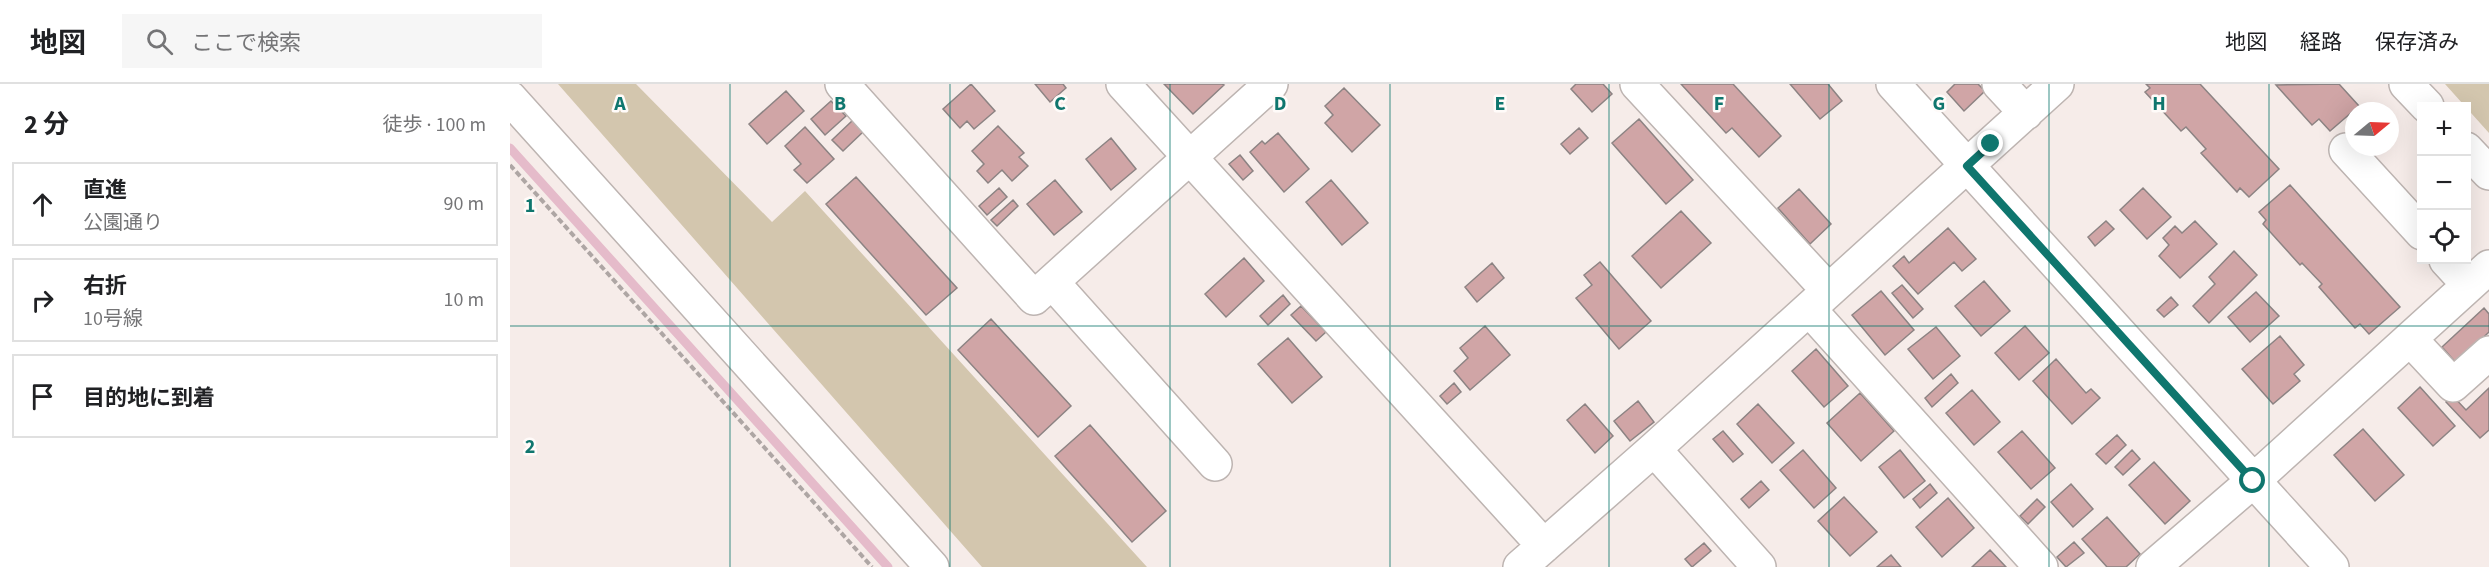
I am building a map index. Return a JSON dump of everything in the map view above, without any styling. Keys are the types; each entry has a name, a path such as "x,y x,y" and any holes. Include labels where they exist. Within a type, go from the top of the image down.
{"street":[{"path":"842,84 1034,298 1271,84"},
{"path":"1123,84 1532,556 1654,449 2057,84"},
{"path":"1637,84 2041,567"},
{"path":"1893,84 2332,567"},
{"path":"1999,84 2026,113"},
{"path":"2406,84 2423,102"},
{"path":"510,98 932,567"},
{"path":"2471,154 2489,173"},
{"path":"2351,156 2417,229"},
{"path":"2153,567 2253,481 2410,339 2481,282 2452,264"},
{"path":"1052,282 1215,464"},
{"path":"2410,339 2453,386 2489,353"},
{"path":"1654,449 1760,567"}],"path":[{"path":"510,165 872,567"}],"shaded area":[{"path":"558,84 636,84 772,222 805,191 1147,567 982,567"},
{"path":"2445,84 2489,84 2489,133 2471,113 2471,102 2461,102"}],"building":[{"path":"971,84 995,111 974,129 967,121 960,128 943,109"},
{"path":"1035,84 1063,84 1066,88 1050,102"},
{"path":"1164,84 1222,84 1224,85 1193,114"},
{"path":"1576,84 1603,84 1612,94 1592,112 1571,89"},
{"path":"1681,84 1733,84 1781,136 1759,157 1732,128 1726,133"},
{"path":"1790,84 1828,84 1842,101 1820,119"},
{"path":"1955,84 1978,84 1985,91 1964,111 1947,92"},
{"path":"2146,84 2200,84 2279,169 2249,197 2240,188 2237,192 2201,153 2206,149 2186,127 2181,131 2145,92 2150,88"},
{"path":"2339,84 2355,102 2345,102 2345,118 2330,131 2319,119 2312,125 2276,85"},
{"path":"1344,88 1380,125 1352,152 1325,123 1333,115 1325,106"},
{"path":"786,91 804,111 767,144 749,124"},
{"path":"831,101 846,116 825,135 811,119"},
{"path":"1639,119 1693,180 1666,204 1612,143"},
{"path":"853,120 864,131 843,151 832,140"},
{"path":"998,126 1024,153 1019,157 1028,166 1012,181 1002,170 988,183 977,171 984,164 972,151"},
{"path":"805,127 834,159 807,183 794,170 801,164 785,146"},
{"path":"1579,128 1588,138 1570,154 1561,144"},
{"path":"1278,133 1309,169 1284,192 1250,152 1262,141 1265,144"},
{"path":"1111,138 1136,169 1111,190 1086,159"},
{"path":"1240,155 1253,171 1243,180 1229,164"},
{"path":"856,177 957,288 926,315 826,204"},
{"path":"1055,180 1082,212 1054,235 1027,204"},
{"path":"1331,180 1368,223 1342,245 1306,202"},
{"path":"2290,185 2400,307 2369,334 2360,324 2355,328 2319,287 2322,284 2302,263 2300,265 2263,224 2266,220 2259,212"},
{"path":"999,188 1007,197 987,215 979,206"},
{"path":"2143,188 2171,217 2147,239 2120,210"},
{"path":"1799,189 1831,224 1810,244 1778,208"},
{"path":"1013,200 1018,206 997,226 991,220"},
{"path":"1681,211 1711,243 1661,288 1632,256"},
{"path":"2106,221 2114,229 2095,246 2088,237"},
{"path":"2195,221 2217,244 2180,278 2159,256 2169,245 2163,238 2175,226 2182,233"},
{"path":"1948,228 1976,259 1962,271 1954,262 1918,294 1893,266 1904,256 1909,263"},
{"path":"2234,251 2257,275 2209,323 2193,306 2215,284 2209,277"},
{"path":"1244,258 1264,281 1226,317 1205,294"},
{"path":"1600,262 1651,321 1619,349 1576,298 1592,285 1584,275"},
{"path":"1492,263 1504,278 1477,302 1465,287"},
{"path":"1984,281 2010,311 1981,336 1955,306"},
{"path":"1902,285 1923,309 1913,318 1892,293"},
{"path":"1881,291 1914,330 1885,355 1852,315"},
{"path":"2256,292 2279,316 2250,342 2228,317"},
{"path":"1283,295 1290,304 1268,325 1260,316"},
{"path":"2171,297 2178,305 2164,317 2157,310"},
{"path":"1301,306 1326,332 1316,341 1291,315"},
{"path":"2484,308 2489,314 2489,332 2456,363 2442,347"},
{"path":"991,319 1071,406 1038,437 958,350"},
{"path":"1485,326 1510,355 1470,390 1454,371 1468,358 1460,348"},
{"path":"2025,326 2049,353 2019,380 1995,353"},
{"path":"1936,327 1960,356 1933,379 1908,349"},
{"path":"2280,336 2304,365 2294,374 2300,381 2273,404 2242,369"},
{"path":"1288,338 1322,377 1292,403 1258,364"},
{"path":"1816,349 1848,386 1824,407 1792,371"},
{"path":"2056,359 2086,393 2091,389 2100,398 2072,424 2033,381"},
{"path":"1951,374 1958,383 1932,407 1925,398"},
{"path":"1454,383 1461,392 1447,404 1440,396"},
{"path":"2420,387 2455,426 2433,446 2398,408"},
{"path":"2489,388 2489,430 2480,438 2446,402 2452,395 2466,410"},
{"path":"1972,390 2000,422 1974,445 1946,413"},
{"path":"1860,393 1894,431 1861,461 1827,423"},
{"path":"1638,401 1654,422 1630,441 1614,421"},
{"path":"1585,404 1613,436 1595,453 1567,420"},
{"path":"1758,404 1794,443 1772,463 1737,424"},
{"path":"1090,425 1166,511 1132,542 1055,456"},
{"path":"2363,429 2404,475 2375,501 2334,455"},
{"path":"1723,431 1743,454 1733,462 1713,439"},
{"path":"2022,431 2055,468 2031,489 1998,452"},
{"path":"2117,435 2126,445 2106,464 2096,454"},
{"path":"1803,450 1836,488 1814,508 1780,470"},
{"path":"1900,450 1925,481 1904,498 1879,467"},
{"path":"2132,450 2140,459 2123,475 2115,467"},
{"path":"2154,462 2190,501 2165,524 2129,485"},
{"path":"1761,481 1769,490 1749,508 1741,499"},
{"path":"1930,484 1937,493 1920,508 1913,499"},
{"path":"2071,484 2093,509 2073,527 2051,502"},
{"path":"1844,497 1877,532 1850,556 1818,521"},
{"path":"1948,498 1974,528 1942,557 1916,527"},
{"path":"2037,499 2045,507 2028,524 2020,516"},
{"path":"2107,517 2140,554 2126,567 2107,567 2082,539"},
{"path":"2074,542 2084,553 2066,567 2057,557"},
{"path":"1704,543 1711,551 1692,567 1685,559"},
{"path":"1990,550 2006,567 1972,567"},
{"path":"1891,555 1901,567 1877,567"}],"waterway":[{"path":"510,148 888,567"}],"route":[{"path":"1991,144 1967,166 2253,481"}]}
